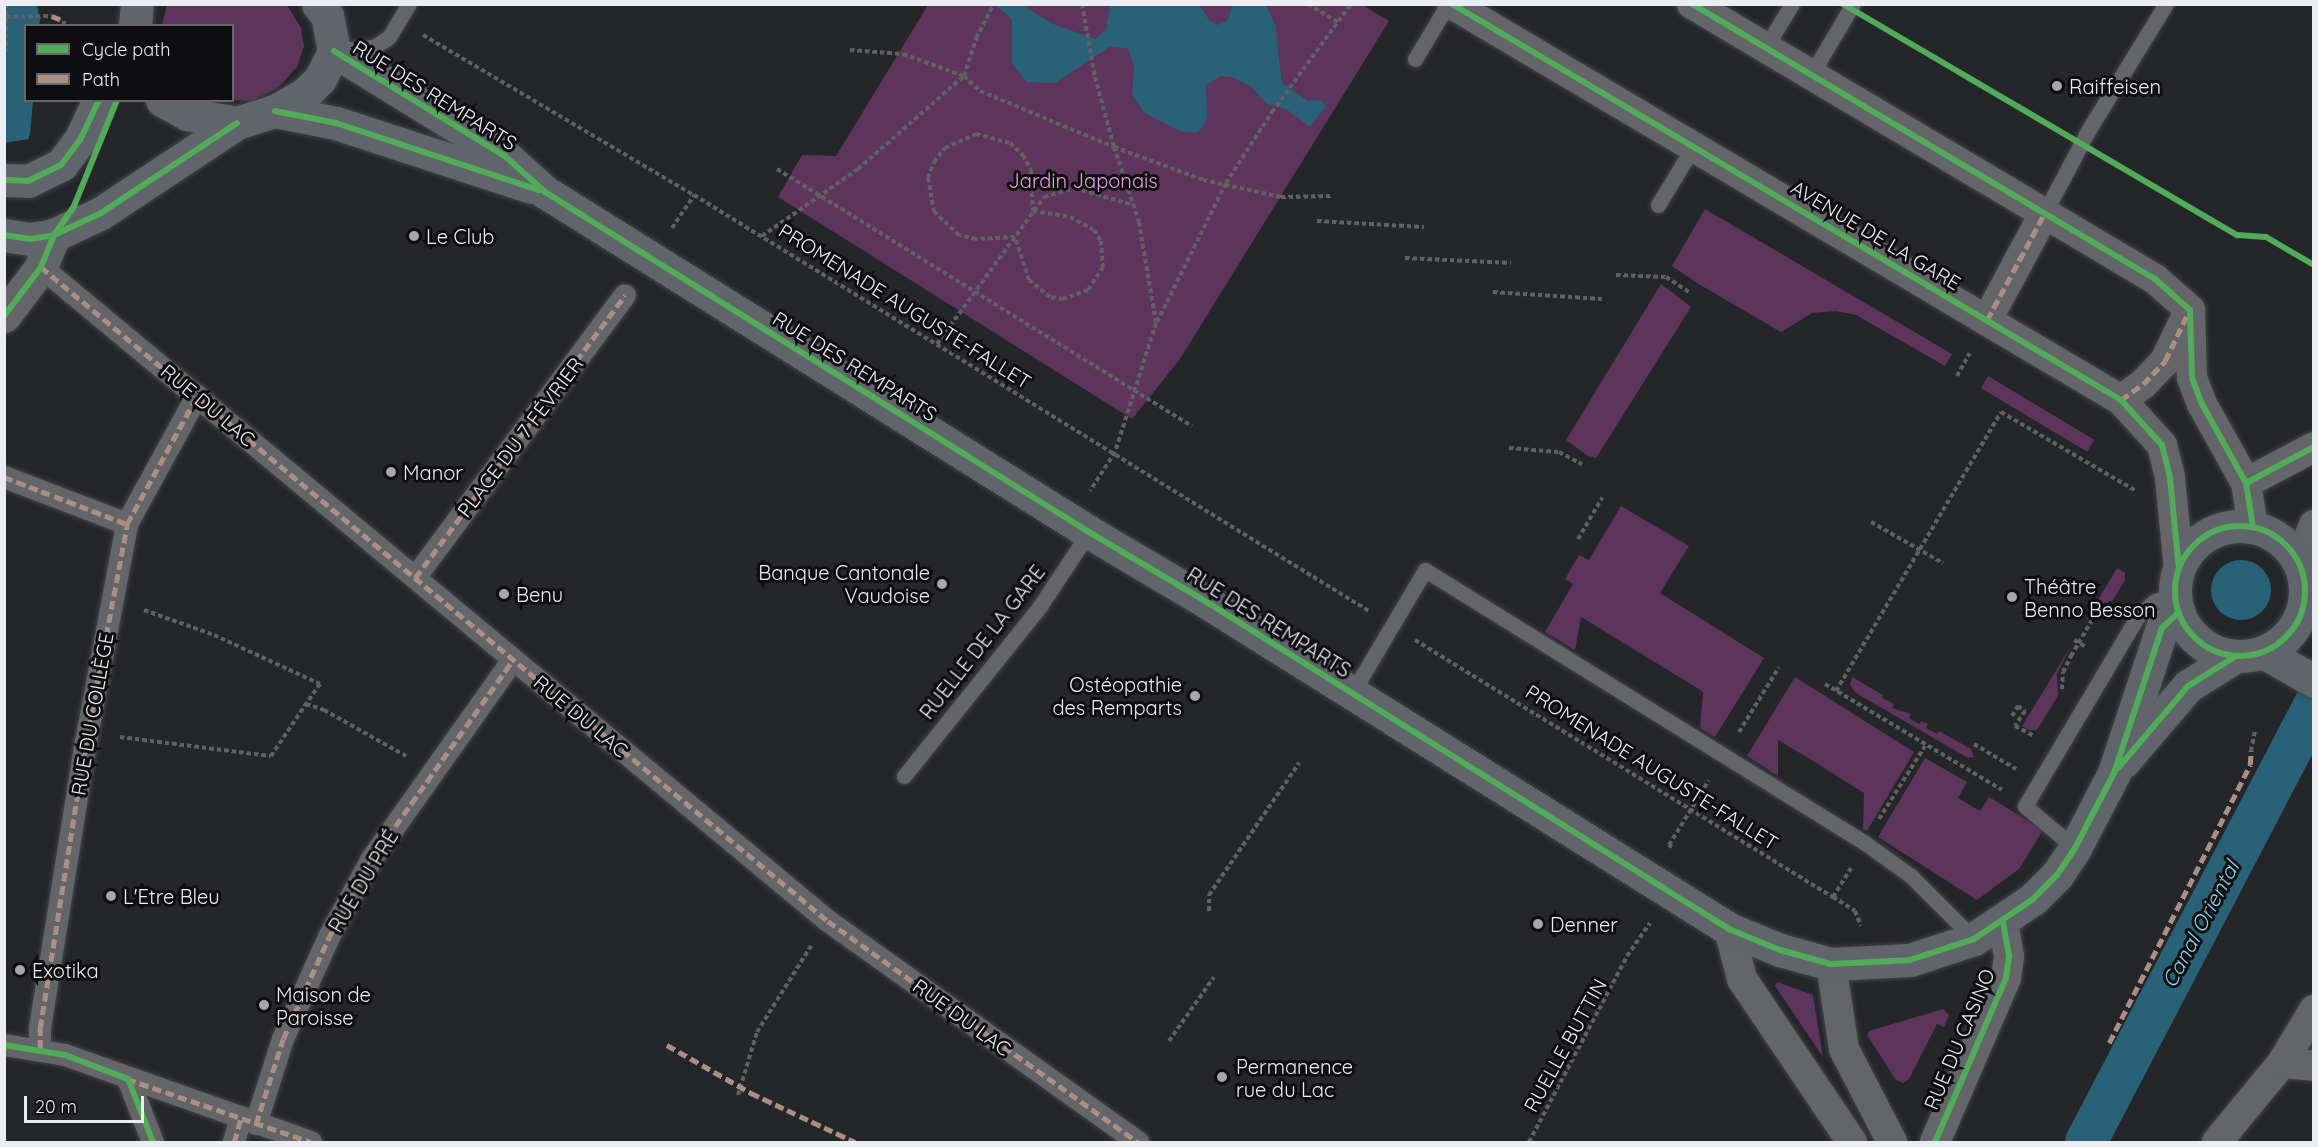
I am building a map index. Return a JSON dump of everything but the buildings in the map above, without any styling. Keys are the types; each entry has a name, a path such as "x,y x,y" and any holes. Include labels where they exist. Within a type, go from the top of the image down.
{"main road":[{"path":"135,24 138,4"},
{"path":"6,236 54,235 101,213 237,123 275,111 305,94 320,79 334,51 327,16 318,4"},
{"name":"RUE DES REMPARTS","path":"334,51 506,157 545,192 1729,929 1780,950 1831,964 1910,960 1974,939 2003,922"},
{"path":"16,180 51,171 69,157 98,102"},
{"path":"166,102 187,114 237,123"},
{"name":"RUE DES REMPARTS","path":"275,111 336,123 545,192"},
{"path":"2003,922 2057,875 2075,848 2114,773 2162,628 2201,539 2226,528 2253,527 2272,534 2306,584 2302,611 2294,628 2188,686 2114,773"},
{"path":"2178,592 2198,639 2212,649 2249,654 2304,676"}],"street":[{"name":"AVENUE DE LA GARE","path":"1450,4 2121,400 2162,445 2170,478 2178,592"},
{"path":"1692,4 2155,279 2190,310 2192,378 2202,404 2246,483 2253,527"},
{"path":"1987,320 2044,214"},
{"path":"4,316 41,267 54,235"},
{"name":"RUE DU LAC","path":"41,267 828,921 1138,1143"},
{"name":"PLACE DU 7 FÉVRIER","path":"415,578 625,295"},
{"path":"2121,400 2143,384 2165,361 2190,310"},
{"name":"RUE DU COLLÈGE","path":"39,1049 39,1028 88,733 127,524 197,396"},
{"path":"2246,483 2313,447"},
{"path":"4,477 127,524"},
{"path":"2306,584 2313,525"},
{"name":"RUE DU PRÉ","path":"234,1143 249,1120 329,937 372,860 513,660"},
{"name":"RUE DU CASINO","path":"1935,1143 2006,978 2009,956 2003,922"},
{"path":"1729,929 1742,979 1852,1143"},
{"path":"1831,964 1844,1049 1892,1143"},
{"path":"2217,1143 2282,1063 2313,1010"},
{"path":"4,1045 39,1049 311,1143"},
{"path":"2282,1063 2313,1066"},
{"path":"128,1079 153,1143"}],"lane":[{"path":"334,51 374,47 389,37 409,4"},
{"path":"1415,59 1450,4"},
{"path":"1765,48 1792,4"},
{"path":"1811,75 1853,4"},
{"path":"2044,214 2089,129 2166,4"},
{"path":"1658,205 1693,147"},
{"name":"RUELLE DE LA GARE","path":"904,776 1040,606 1089,532"},
{"path":"1352,693 1425,570 1865,843 1911,876 1974,939"},
{"path":"2075,848 2025,806 2137,617 2155,601 2178,592"}],"path":[{"path":"6,4 6,51"},
{"path":"1082,4 1095,77 1148,262 1156,323"},
{"path":"1308,4 1340,23"},
{"path":"1089,494 1114,452 1137,392 1156,323 1226,183 1272,112 1340,23 1351,4"},
{"path":"762,236 858,169 964,76 976,38 993,6"},
{"path":"6,17 52,16"},
{"path":"850,50 903,54 964,76 980,91 1114,147 1203,180 1226,183 1281,197 1332,196"},
{"path":"1015,237 976,239 945,226 934,212 928,195 928,178 934,162 945,148 976,134 1010,143 1031,170 1033,211"},
{"path":"777,169 1192,426"},
{"path":"938,345 1044,197 1075,188 1133,205"},
{"path":"668,233 694,195"},
{"path":"1015,237 1029,280 1050,297 1077,296 1098,280 1104,254 1094,230 1070,217 1033,211"},
{"path":"1317,221 1424,227"},
{"path":"1405,258 1511,263"},
{"path":"1616,275 1666,277 1691,293"},
{"path":"1493,292 1602,298"},
{"path":"1836,691 2001,412 2137,492"},
{"path":"1509,448 1559,452 1582,464"},
{"path":"1578,539 1602,498"},
{"path":"1871,522 1943,563"},
{"path":"88,733 271,756 320,684 214,635 112,599"},
{"path":"2064,693 2060,684 2076,642 2095,615 2115,606"},
{"path":"2076,642 2089,648"},
{"path":"1732,743 1779,667"},
{"path":"1825,684 2025,806"},
{"path":"306,704 324,710 434,772"},
{"path":"2012,716 2018,706 2025,711 2015,726 2045,742"},
{"path":"2251,751 2255,731"},
{"path":"1974,744 2022,773"},
{"path":"1872,830 1925,746"},
{"path":"1209,911 1209,895 1299,763"},
{"path":"1669,845 1712,775"},
{"path":"1833,897 1857,857"},
{"path":"738,1095 757,1032 828,921"},
{"path":"1170,1041 1214,977"}],"green space":[{"name":"Jardin Japonais","path":"1361,4 1389,21 1180,359 1132,419 778,197 802,155 836,156 928,5"},
{"path":"167,5 287,5 301,28 304,46 297,67 279,87 252,101 234,100 234,24 162,24"},
{"path":"1705,209 1952,354 1945,366 1856,315 1836,311 1812,313 1781,332 1697,283 1672,266"},
{"path":"1661,284 1691,307 1596,458 1588,456 1566,440"},
{"path":"1988,376 2094,440 2087,452 1981,388"},
{"path":"1621,506 1689,546 1660,593 1764,658 1715,737 1700,728 1703,692 1689,683 1581,617 1575,650 1545,632 1573,584 1565,579 1579,555 1589,560"},
{"path":"2117,568 2125,573 2125,580 2113,600 2099,605 2085,622"},
{"path":"2071,646 2057,674 2058,696 2037,730 2029,730 2022,726"},
{"path":"1795,677 1914,752 1867,831 1863,829 1864,793 1805,756 1778,740 1778,776 1747,756"},
{"path":"1852,677 1883,695 1882,698 1894,704 1892,708 1911,714 1909,718 1919,724 1921,721 1928,724 1926,728 1937,734 1939,731 1971,749 1974,757 1968,758 1856,693 1850,685"},
{"path":"1925,758 1967,782 1958,798 1980,811 1989,797 2043,830 2019,869 1977,900 1878,837"},
{"path":"1777,982 1813,995 1823,1057 1775,986"},
{"path":"1943,1009 1949,1015 1944,1027 1937,1024 1909,1079 1903,1083 1896,1080 1867,1035 1869,1031"}],"water":[{"path":"5,5 37,5 39,24 24,24 24,102 33,102 30,134 5,219"},
{"path":"996,5 1022,5 1053,24 1095,39 1106,30 1110,5 1199,5 1210,21 1218,25 1227,21 1233,5 1266,5 1275,25 1282,83 1308,101 1321,100 1326,106 1310,127 1286,109 1267,104 1251,87 1232,77 1221,76 1206,85 1207,117 1202,128 1195,133 1180,131 1145,113 1132,95 1134,65 1127,48 1109,47 1055,83 1027,82 1012,64 1012,19"},
{"path":"2241,560 2258,565 2266,573 2271,590 2266,607 2258,615 2241,620 2224,615 2216,607 2211,590 2216,573 2224,565"}],"pier":[{"path":"29,139 31,141 4,222 5,143"}],"waterway":[{"name":"Canal Oriental","path":"2086,1142 2314,705"}],"marked path":[{"path":"52,16 64,21"},
{"path":"1987,320 2044,214"},
{"path":"41,267 828,921 1138,1142"},
{"path":"415,578 625,295"},
{"path":"2121,400 2143,384 2165,361 2187,315"},
{"path":"40,1049 40,1028 86,742 127,524 197,396"},
{"path":"4,477 127,524"},
{"path":"256,1124 283,1039 329,937 372,859 513,660"},
{"path":"2109,1043 2250,765 2251,751"},
{"path":"667,1045 751,1093 855,1142"},
{"path":"127,1079 311,1142"},
{"path":"234,1142 241,1117"}],"cycle path":[{"path":"1452,4 2121,400 2162,445 2170,478 2179,569"},
{"path":"1692,4 2155,279 2190,310 2192,378 2202,404 2246,483 2253,527"},
{"path":"1843,4 2237,235 2266,237 2314,265"},
{"path":"334,51 506,157 545,192 1089,532 1197,596 1729,929 1780,950 1831,964 1910,960 1974,939 2033,899 2057,875 2075,848 2114,773 2162,628 2179,612"},
{"path":"4,180 28,181 61,165 80,140 98,102"},
{"path":"4,316 41,267 54,235 74,206 116,102"},
{"path":"275,111 336,123 539,190"},
{"path":"4,235 30,239 54,235 101,213 237,123"},
{"path":"2246,483 2314,447"},
{"path":"2240,526 2265,531 2286,545 2300,566 2305,591 2300,616 2286,637 2265,651 2240,656 2215,651 2194,637 2180,616 2175,591 2180,566 2194,545 2215,531 2240,526"},
{"path":"2118,768 2188,686 2236,656"},
{"path":"1935,1142 2006,978 2009,956 2003,922"},
{"path":"4,1045 65,1055 128,1079 153,1142"}],"place":[{"name":"Raiffeisen","path":"2057,86"},
{"name":"Le Club","path":"414,236"},
{"name":"Manor","path":"391,472"},
{"name":"Banque Cantonale Vaudoise","path":"942,584"},
{"name":"Benu","path":"504,594"},
{"name":"Théâtre Benno Besson","path":"2012,597"},
{"name":"Ostéopathie des Remparts","path":"1195,696"},
{"name":"L'Etre Bleu","path":"111,896"},
{"name":"Denner","path":"1538,924"},
{"name":"Exotika","path":"20,970"},
{"name":"Maison de Paroisse","path":"264,1005"},
{"name":"Permanence rue du Lac","path":"1222,1077"}]}
